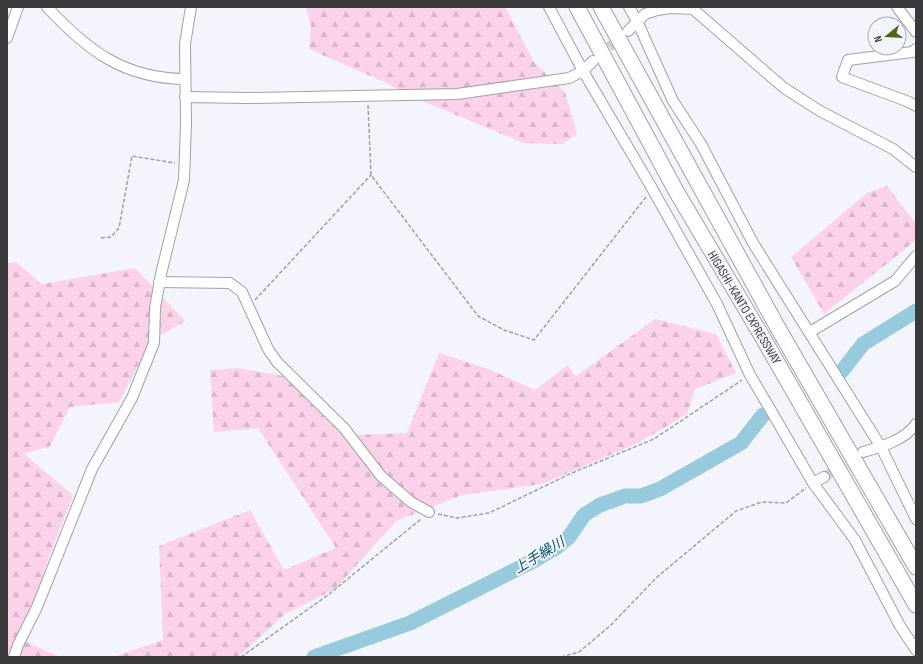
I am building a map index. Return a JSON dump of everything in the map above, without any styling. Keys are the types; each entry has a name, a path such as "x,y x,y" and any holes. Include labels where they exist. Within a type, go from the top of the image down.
{"highway":[{"name":"HIGASHI-KANTO EXPRESSWAY","path":"577,7 676,191 763,338 916,605"},
{"name":"HIGASHI-KANTO EXPRESSWAY","path":"601,7 778,328 916,567"}],"street":[{"path":"7,38 18,7"},
{"path":"47,7 90,49 134,72 161,79 184,79"},
{"path":"14,657 18,645 37,607 92,469 132,398 154,343 155,308 184,180 185,44 191,7"},
{"path":"549,7 583,72 653,189 717,304 750,375 813,483 855,540 900,626 916,650"},
{"path":"629,7 638,21 673,101 701,144 754,243 881,447 916,519"},
{"path":"897,7 916,32"},
{"path":"628,31 645,14 671,8 693,9 784,88 820,111 893,149 916,167"},
{"path":"916,49 912,52 848,60 842,77 916,106"},
{"path":"185,97 248,98 456,94 569,78 583,72 593,61"},
{"path":"810,332 895,281 916,256"},
{"path":"160,282 230,283 242,292 268,349 277,362 344,428 381,476 411,502 429,512"},
{"path":"863,452 881,447 908,433 916,424"},
{"path":"813,483 824,477"}],"path":[{"path":"368,95 371,176 478,316 504,330 534,340 653,189"},
{"path":"101,238 110,237 120,228 132,156 185,164"},
{"path":"248,308 371,176"},
{"path":"241,657 332,592 429,512 457,518 489,513 572,473 654,439 750,375"},
{"path":"561,657 579,652 610,626 656,578 736,511 762,502 786,503 813,483"}],"green space":[{"path":"306,7 505,7 534,62 565,92 577,134 563,144 524,143 415,98 386,83 309,49 311,27"},
{"path":"887,186 916,224 916,240 824,314 791,257 867,193"},
{"path":"16,262 42,284 135,268 185,321 151,341 119,402 70,407 50,446 24,454 73,495 46,565 24,641 60,657 7,657 7,263"},
{"path":"655,319 716,334 736,373 695,389 687,414 638,443 542,484 462,495 396,521 335,589 285,614 238,657 113,657 163,640 159,546 250,510 284,570 336,548 258,428 214,432 210,370 238,368 283,376 323,413 353,435 407,433 439,353 488,369 535,390 568,365 575,377"}],"waterway":[{"name":"上手繰川","path":"842,371 863,344 916,311"},
{"name":"上手繰川","path":"314,657 410,623 533,561 557,547 569,537 584,515 600,505 625,496 641,496 660,489 741,443 763,415"}],"tunnel":[{"path":"598,57 622,36"},
{"path":"824,477 858,455"}]}
